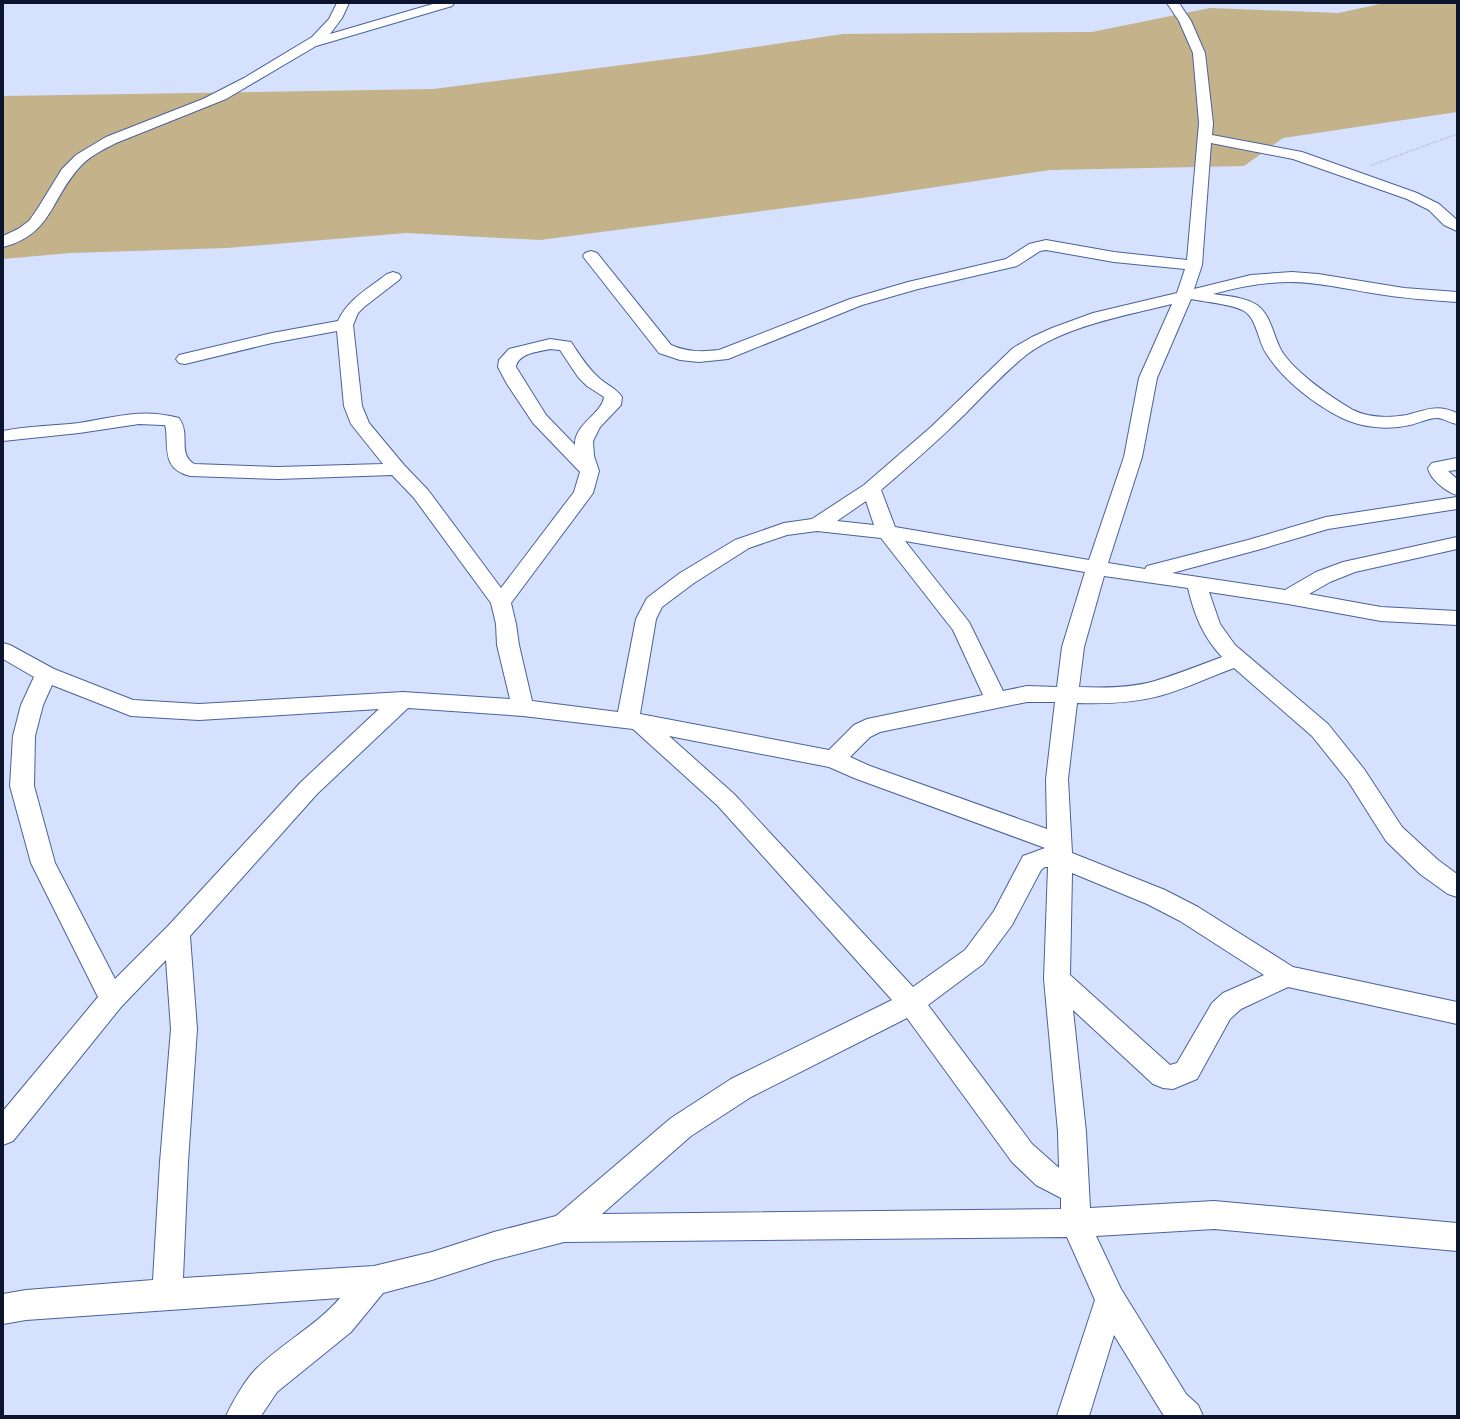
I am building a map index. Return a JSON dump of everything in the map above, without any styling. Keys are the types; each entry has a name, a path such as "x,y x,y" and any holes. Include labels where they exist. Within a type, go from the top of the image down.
{"street":[{"path":"3,242 17,236 34,225 72,167 81,158 110,140 145,125 208,102 246,82 314,42 323,34 337,17 340,6 343,3"},
{"path":"314,42 448,3"},
{"path":"1173,3 1185,21 1199,53 1206,123 1194,266 1187,295 1148,378 1133,457 1082,609 1073,647 1057,779 1059,851 1057,978 1072,1132 1076,1223 1110,1300 1175,1405 1187,1416"},
{"path":"1204,138 1297,155 1424,201 1434,207 1449,222 1457,226"},
{"path":"591,256 665,349 681,356 700,358 722,355 856,302 914,285 1011,263 1035,247 1046,245 1114,257 1194,266"},
{"path":"393,277 358,304 351,311 345,325 352,406 360,424 397,469 421,494 500,602 506,624 508,645 523,708"},
{"path":"817,525 871,489 937,431 1019,352 1034,342 1096,317 1246,280 1291,277 1325,280 1397,292 1457,297"},
{"path":"1187,295 1240,305 1253,310 1265,329 1274,352 1296,376 1349,414 1368,421 1381,423 1408,420 1427,414 1441,413 1457,419"},
{"path":"185,359 272,338 345,325"},
{"path":"500,602 583,493 590,471 585,456 584,441 592,425 612,405 612,397 609,392 593,382 584,373 566,346 550,344 515,353 508,360 507,367 516,384 539,419 590,471"},
{"path":"3,436 20,433 79,428 152,417 173,422 176,429 176,455 180,464 190,470 278,473 397,469"},
{"path":"1457,464 1437,468 1438,472 1457,489"},
{"path":"871,489 887,532 950,609 962,627 996,700"},
{"path":"1141,574 1189,563 1326,523 1457,503"},
{"path":"633,721 646,619 654,604 686,578 742,544 784,528 817,525 887,532 1097,568 1288,597 1381,614 1457,618"},
{"path":"1288,597 1323,577 1350,567 1457,543"},
{"path":"1196,582 1209,626 1223,645 1237,659 1320,730 1356,775 1394,834 1428,867 1457,887"},
{"path":"3,650 46,674 131,708 199,712 403,700 523,708 633,721 834,758 862,772 1059,851 1156,897 1189,914 1287,976 1457,1013"},
{"path":"834,758 862,731 875,725 1027,694 1110,696 1141,692 1159,688 1237,659"},
{"path":"46,674 32,705 24,736 22,786 43,863 112,999"},
{"path":"3,1132 112,999 178,933 309,788 403,700"},
{"path":"633,721 726,800 911,1003 1022,1153 1046,1176 1074,1190"},
{"path":"564,1228 681,1127 741,1088 911,1003 974,957 1003,918 1032,863 1039,858 1050,857 1059,851"},
{"path":"167,1294 174,1162 184,1029 178,933"},
{"path":"1057,978 1163,1076 1171,1078 1180,1076 1187,1071 1221,1011 1232,1001 1287,976"},
{"path":"11,1311 167,1294 374,1281 432,1266 494,1246 564,1228 1076,1223 1214,1215 1457,1237"},
{"path":"242,1416 266,1381 340,1321 374,1281"},
{"path":"1072,1416 1110,1300"}],"path":[{"path":"1349,174 1457,134"}],"shaded area":[{"path":"1385,3 1457,3 1457,112 1283,138 1244,166 1050,170 862,198 540,240 406,233 227,248 70,253 3,259 3,96 433,89 701,55 843,34 1092,32 1210,8 1338,13"}]}
